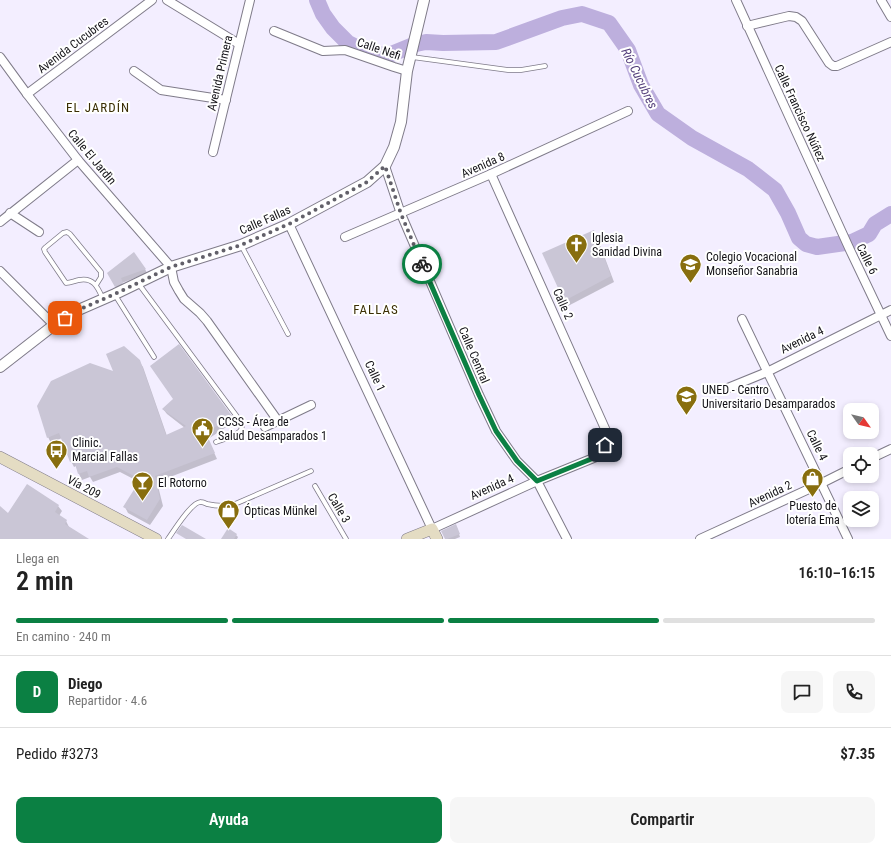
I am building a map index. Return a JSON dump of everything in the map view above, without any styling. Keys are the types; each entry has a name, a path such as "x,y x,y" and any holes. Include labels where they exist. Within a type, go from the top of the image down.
{"main road":[{"name":"Vía 209","path":"0,457 156,539"},
{"name":"Avenida 4","path":"407,539 432,528"},
{"name":"Calle 1","path":"432,528 437,539"}],"street":[{"name":"Avenida Cucubres","path":"27,94 152,0"},
{"path":"167,0 239,44"},
{"name":"Avenida Primera","path":"213,152 250,0"},
{"name":"Calle Fallas","path":"0,367 54,325 76,311 103,300 171,267 241,245 289,224 367,182 385,166 394,147 401,122 407,71 424,0"},
{"name":"Calle Francisco Núñez","path":"736,0 843,236"},
{"path":"881,0 891,17"},
{"path":"747,26 789,16 796,17 802,21 829,63 833,66 838,66 891,42"},
{"name":"Calle Nefi","path":"274,31 323,51 345,50 394,68 407,71"},
{"name":"Calle El Jardìn","path":"0,58 78,160 171,267"},
{"path":"134,71 161,90 226,100"},
{"name":"Avenida 8","path":"345,237 491,174 628,110"},
{"path":"0,222 78,160"},
{"name":"Calle Central","path":"385,166 401,214 496,431 517,461 537,481 567,539"},
{"name":"Calle 2","path":"491,174 607,433 605,445"},
{"path":"10,214 39,232"},
{"name":"Calle 1","path":"289,224 432,528"},
{"name":"Calle 6","path":"843,236 891,336"},
{"path":"171,267 174,282 184,299 200,312 207,321 278,421"},
{"path":"0,271 54,325"},
{"name":"Avenida 4","path":"723,390 768,372 891,310"},
{"name":"Calle 4","path":"742,318 848,539"},
{"path":"265,427 311,405"},
{"name":"Avenida 4","path":"432,528 537,481 596,457 605,445"},
{"path":"879,455 891,449"},
{"name":"Avenida 2","path":"704,538 843,472"}],"lane":[{"path":"411,56 508,70 521,70 545,66"},
{"path":"96,285 101,277 101,272 70,234 67,232 63,233 44,249 66,283 83,280 89,281 96,285 103,300"},
{"path":"241,245 288,334"},
{"path":"138,283 241,422 242,428 240,431 216,442"},
{"path":"115,294 154,357"},
{"path":"168,539 196,502 200,501 217,506 235,504 311,471"},
{"name":"Calle 3","path":"315,486 346,539"}],"building":[{"name":"Iglesia Sanidad Divina","path":"594,230 611,276 564,301 542,253"},
{"path":"134,252 146,269 121,278 123,283 115,287 107,273"},
{"path":"179,344 232,416 206,433 215,453 155,476 160,499 147,520 123,507 135,488 147,483 117,467 89,477 87,471 78,474 74,460 70,462 59,433 47,438 37,406 51,381 90,363 113,371 106,354 124,346 140,360 166,435 186,426 162,409 173,399 150,366"},
{"path":"27,484 59,505 55,512 67,520 65,524 89,539 0,539 0,506 8,513"},
{"path":"456,524 460,534 445,539 441,531"},
{"path":"182,525 206,539 186,539 176,533"},
{"name":"Ópticas Münkel","path":"228,528 237,534 234,539 221,539"}],"waterway":[{"name":"Río Cucubres","path":"317,0 323,14 333,28 348,43 364,51 384,55 389,55 416,44 426,42 496,42 562,18 582,14 609,23 628,50 641,85 658,114 692,138 748,169 775,190 788,213 799,238 806,244 817,247 852,242 869,234 875,224 891,214"}],"way so far":[{"path":"65,318 76,311 171,267 241,245 289,224 367,182 385,166 401,214 422,264"}],"place":[{"name":"Iglesia Sanidad Divina","path":"577,264"},
{"name":"Colegio Vocacional Monseñor Sanabria","path":"690,284"},
{"name":"UNED - Centro Universitario Desamparados","path":"686,416"},
{"name":"CCSS - Área de Salud Desamparados 1","path":"203,448"},
{"name":"Clinic. Marcial Fallas","path":"57,470"},
{"name":"Puesto de lotería Ema","path":"813,498"},
{"name":"El Rotorno","path":"142,502"},
{"name":"Ópticas Münkel","path":"229,530"}],"district":[{"name":"EL JARDÍN","path":"98,107"},
{"name":"FALLAS","path":"376,309"}],"route":[{"path":"422,264 496,431 517,461 537,481 596,457 605,445"}]}
